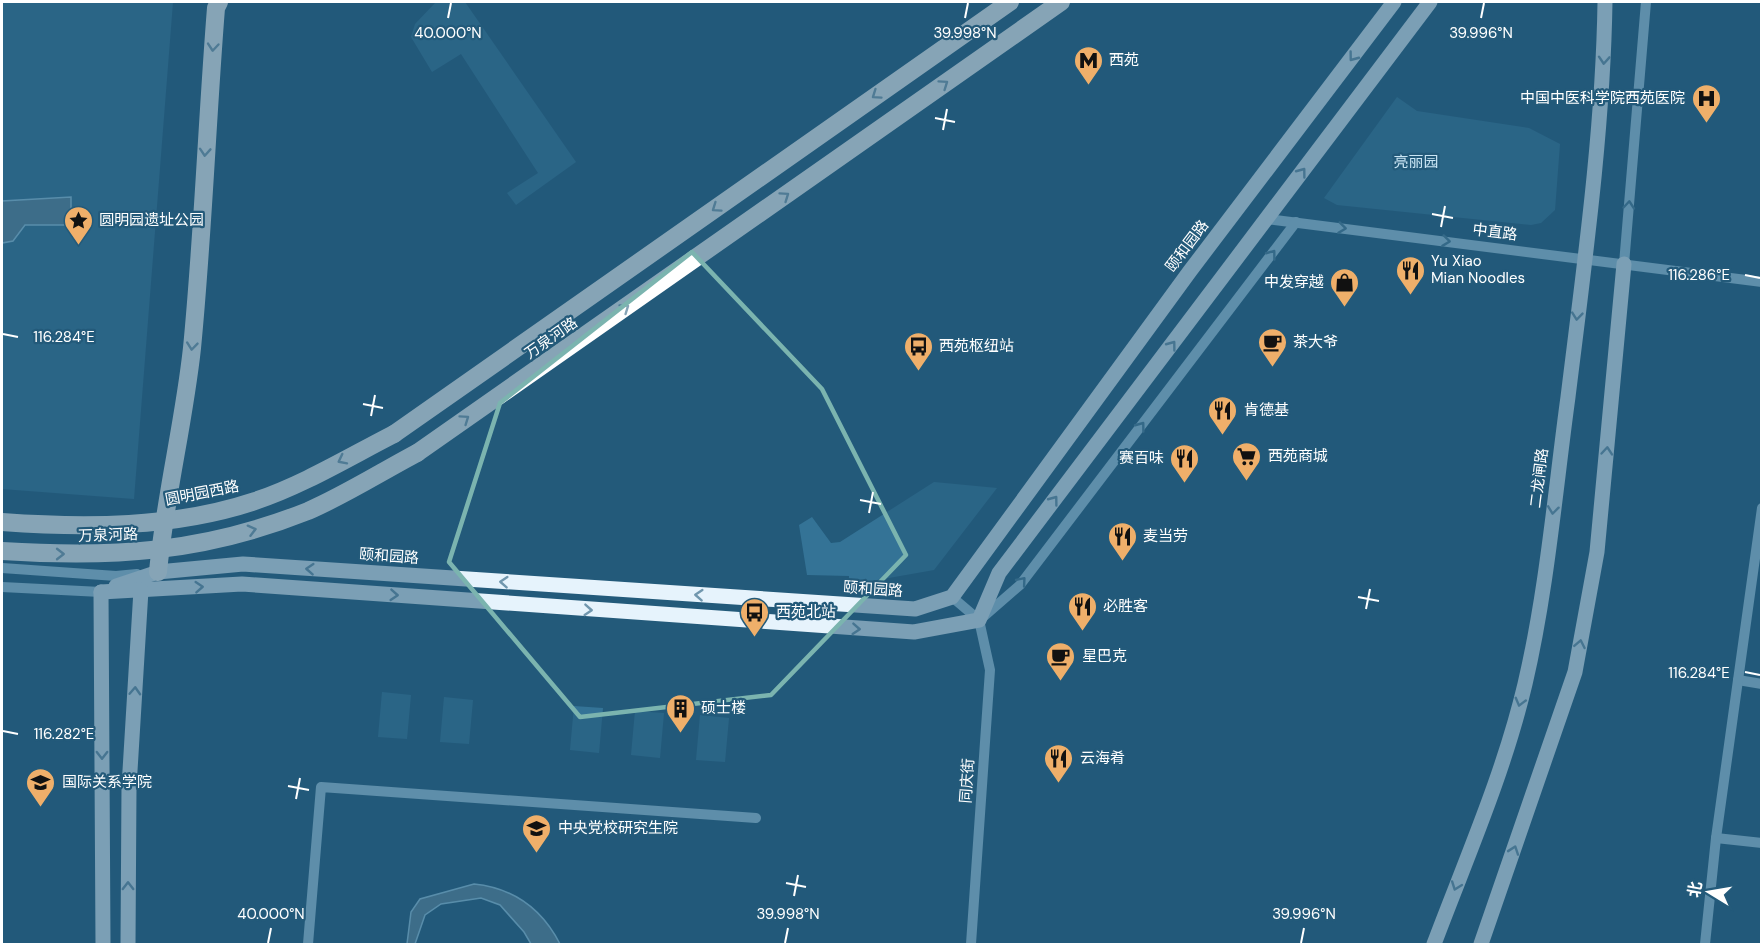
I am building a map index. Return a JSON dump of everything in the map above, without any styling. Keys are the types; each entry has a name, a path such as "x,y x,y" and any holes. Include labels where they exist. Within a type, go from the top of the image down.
{"highway":[{"path":"158,572 162,527 192,350 209,93 216,8 219,2"},
{"name":"万泉河路","path":"394,434 1010,2"},
{"name":"万泉河路","path":"2,551 129,554 207,542 265,526 310,510 417,453 1061,2"},
{"name":"圆明园西路","path":"2,522 57,526 126,524 198,514 254,501 295,484 394,434"}],"main road":[{"name":"颐和园路","path":"101,592 158,572 243,564 915,609 952,597 1073,429 1394,2"},
{"path":"103,945 101,592 242,584 914,632 979,620 999,573 1430,2"},
{"name":"二龙闸路","path":"1434,945 1508,744 1525,684 1540,609 1583,258 1604,56 1605,2"},
{"path":"1481,945 1575,672 1598,552 1624,264"},
{"path":"128,945 129,787 141,590 158,572"}],"street":[{"path":"1646,2 1624,264 1761,282"},
{"name":"中直路","path":"1267,219 1624,264"},
{"path":"952,597 979,620 1020,585 1296,222"},
{"path":"1705,945 1716,838 1761,508"},
{"path":"2,568 116,576 158,572"},
{"path":"2,587 101,592"},
{"name":"同庆街","path":"971,945 990,670 979,620"},
{"path":"1738,680 1761,684"},
{"path":"308,945 321,787 756,818"},
{"path":"1716,838 1761,843"}],"highlighted area":[{"path":"692,252 822,389 906,555 771,695 580,717 449,562 500,403"}],"green space":[{"name":"圆明园遗址公园","path":"2,2 173,2 134,499 2,489"},
{"path":"436,2 465,2 576,162 516,205 507,193 538,173 461,54 432,72 411,37 415,24"},
{"name":"亮丽园","path":"1397,97 1417,111 1529,128 1560,144 1555,210 1541,223 1531,225 1337,205 1324,198"},
{"path":"934,482 997,488 934,570 849,585 849,576 807,575 799,525 812,517 831,543 840,542"},
{"path":"382,692 411,695 407,739 378,737"},
{"path":"444,697 473,700 469,744 440,742"},
{"path":"574,706 603,708 599,753 570,750"},
{"path":"635,711 664,713 660,758 631,755"},
{"path":"700,715 729,718 725,762 696,760"}],"shaded area":[{"path":"71,197 71,225 25,225 13,241 2,243 2,201"},
{"path":"474,884 501,890 525,902 544,920 560,944 531,944 524,932 500,905 481,898 441,904 425,915 415,944 407,944 411,912 420,899"}],"place":[{"name":"西苑","path":"1088,86"},
{"name":"中国中医科学院西苑医院","path":"1706,124"},
{"name":"圆明园遗址公园","path":"78,246"},
{"name":"Yu Xiao Mian Noodles","path":"1410,296"},
{"name":"中发穿越","path":"1345,308"},
{"name":"茶大爷","path":"1272,368"},
{"name":"西苑枢纽站","path":"918,372"},
{"name":"肯德基","path":"1223,436"},
{"name":"西苑商城","path":"1247,482"},
{"name":"赛百味","path":"1185,484"},
{"name":"麦当劳","path":"1122,562"},
{"name":"必胜客","path":"1082,632"},
{"name":"西苑北站","path":"755,638"},
{"name":"星巴克","path":"1061,682"},
{"name":"硕士楼","path":"680,734"},
{"name":"云海肴","path":"1059,784"},
{"name":"国际关系学院","path":"41,808"},
{"name":"中央党校研究生院","path":"537,854"}]}
